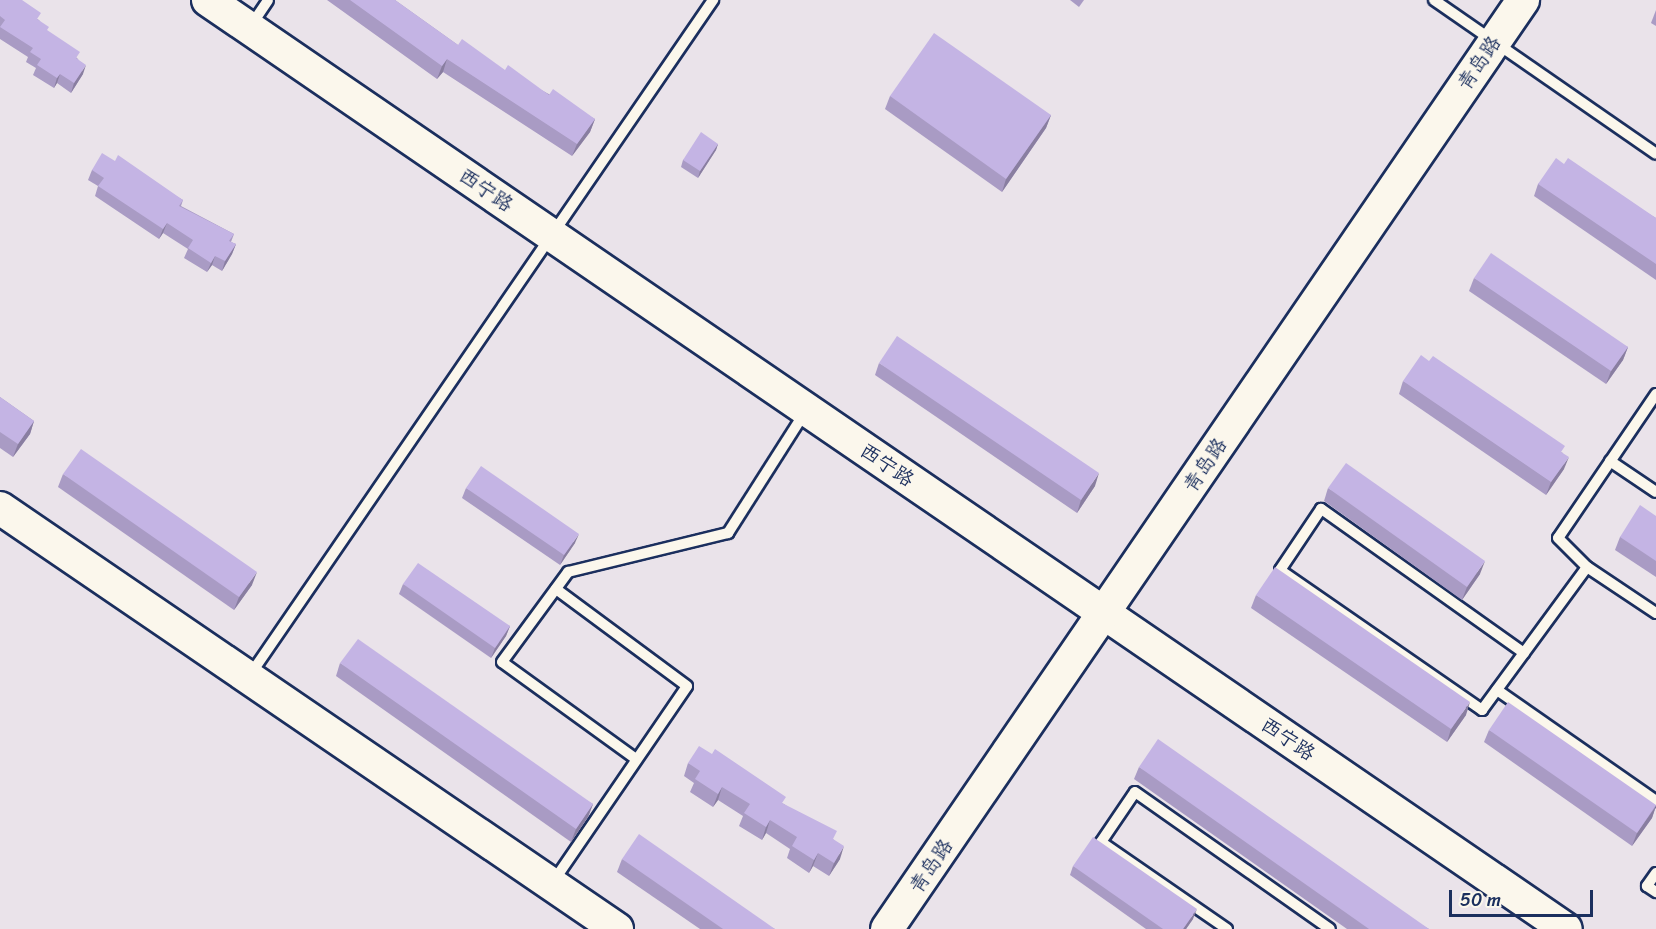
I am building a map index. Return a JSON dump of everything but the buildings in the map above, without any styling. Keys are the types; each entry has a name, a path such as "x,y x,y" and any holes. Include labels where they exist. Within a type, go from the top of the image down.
{"street":[{"name":"西宁路","path":"208,0 1566,929"},
{"name":"青岛路","path":"887,929 1523,0"},
{"path":"0,508 618,929"}],"lane":[{"path":"249,28 268,0"},
{"path":"249,677 712,0"},
{"path":"1434,0 1656,154"},
{"path":"1656,394 1558,538 1587,567 1656,613"},
{"path":"636,759 502,662 568,572 728,533 807,410"},
{"path":"1610,461 1656,492"},
{"path":"1524,652 1321,509 1280,570 1482,710 1587,567"},
{"path":"551,884 687,686 556,589"},
{"path":"1497,690 1656,801"},
{"path":"1227,929 1101,842 1135,792 1330,929"},
{"path":"1656,873 1647,886 1656,892"}]}
